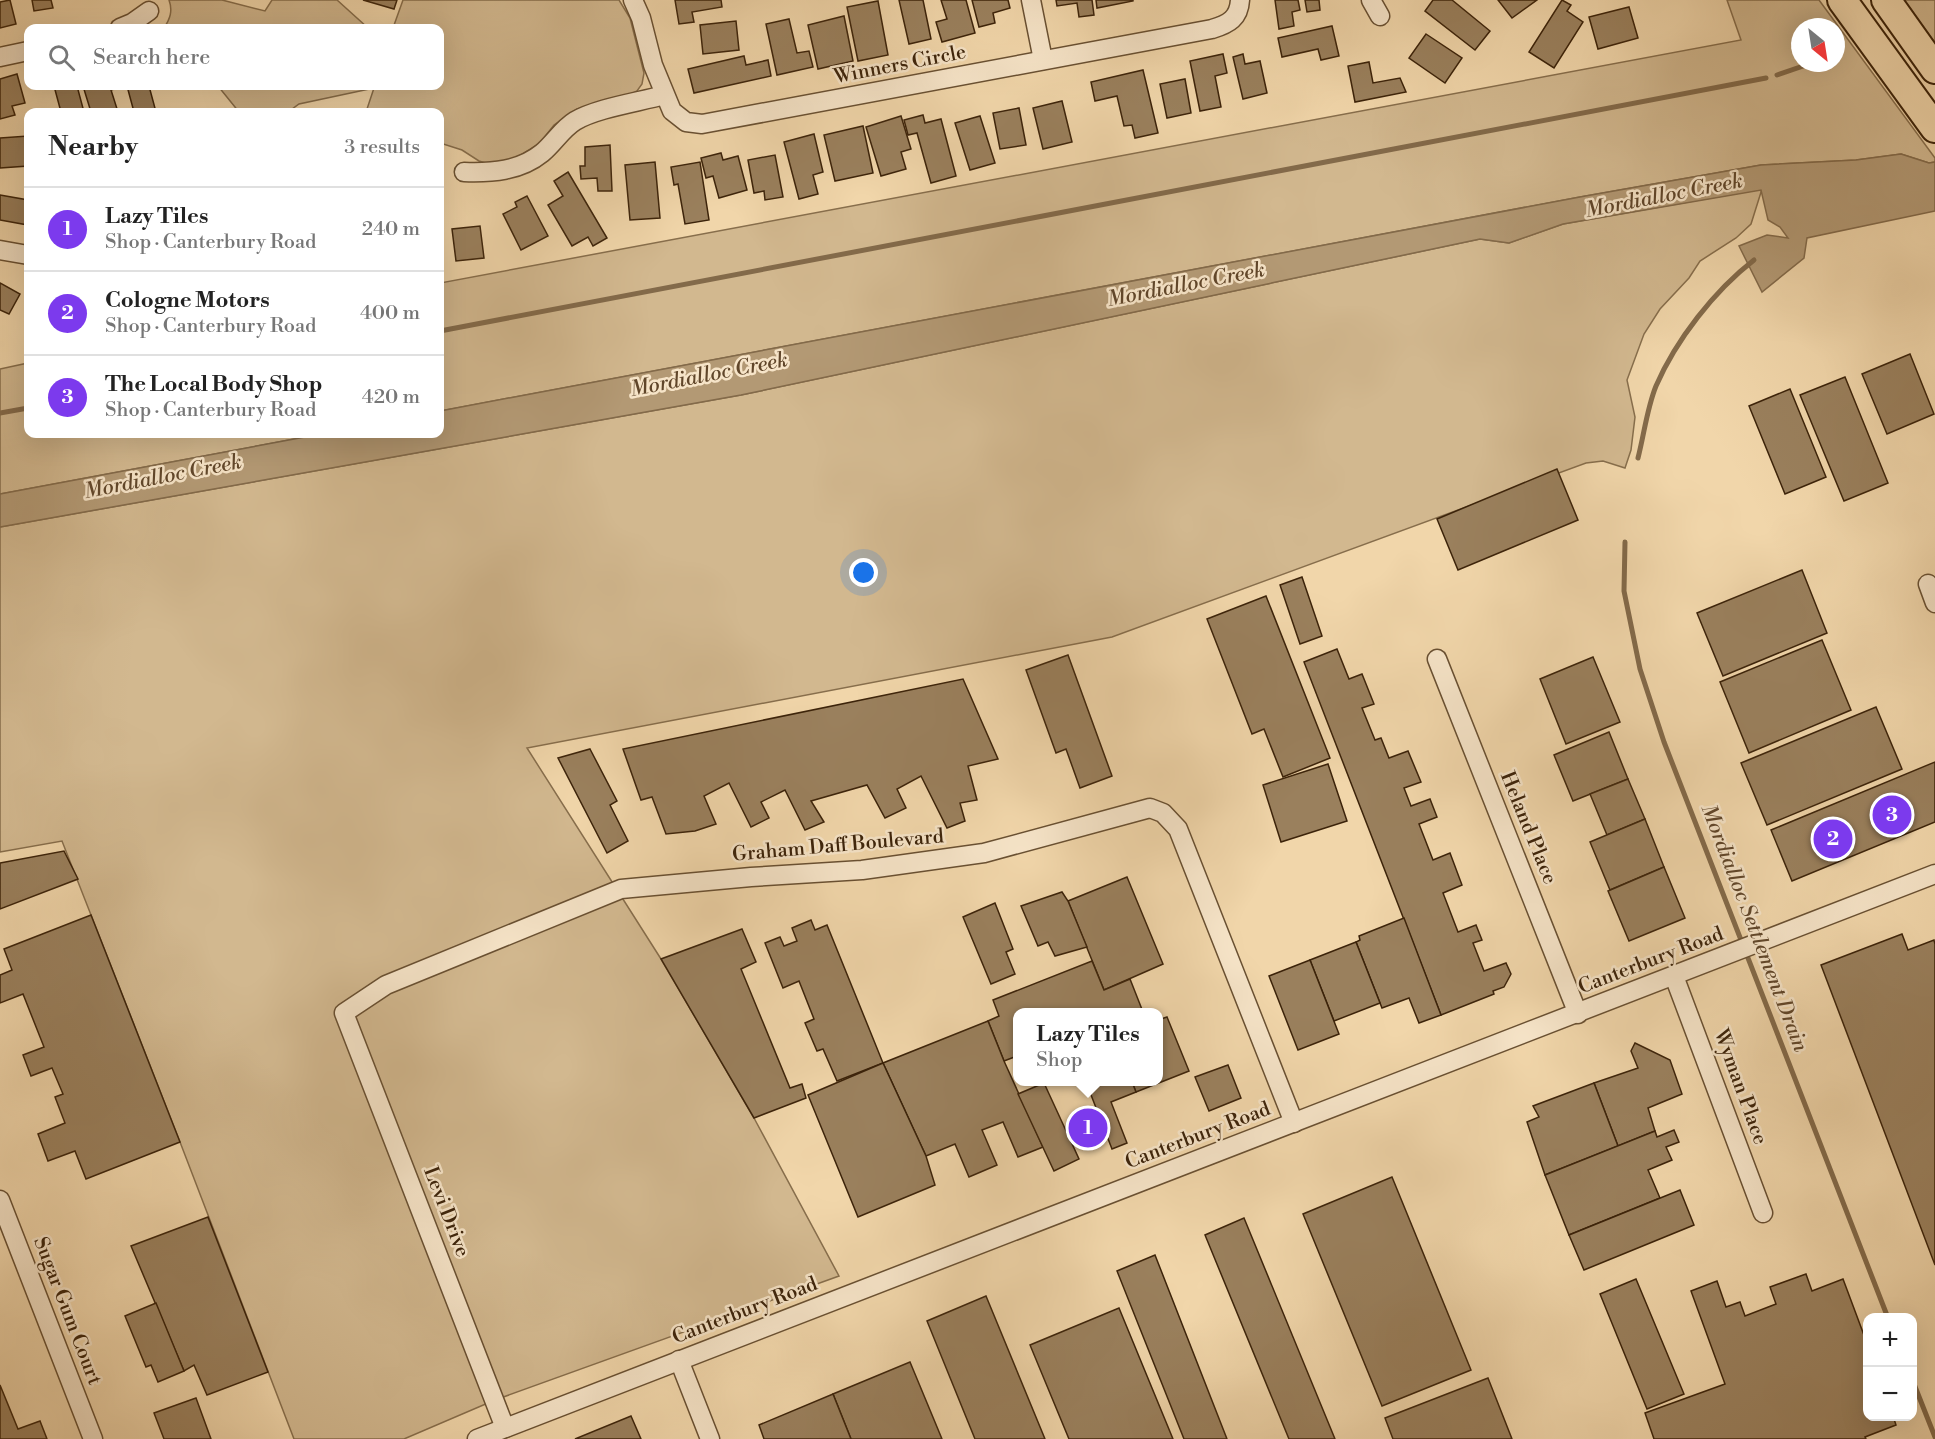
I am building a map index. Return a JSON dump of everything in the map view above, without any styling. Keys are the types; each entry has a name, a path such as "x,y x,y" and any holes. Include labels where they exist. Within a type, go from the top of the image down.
{"main road":[{"path":"1842,0 1927,117"},
{"path":"1886,0 1935,69"}],"street":[{"name":"Winners Circle","path":"633,0 641,18 653,65 672,111 686,122 702,124 1218,27 1233,20 1239,11 1240,0"},
{"path":"1031,0 1043,60"},
{"path":"1371,0 1380,16"},
{"path":"130,24 149,11"},
{"path":"0,57 24,52"},
{"path":"464,172 493,172 522,165 542,153 575,121 596,112 664,95"},
{"path":"0,250 24,254"},
{"path":"1928,584 1935,603"},
{"name":"Heland Place","path":"1437,659 1578,1014"},
{"name":"Graham Daff Boulevard","path":"344,1013 386,986 621,889 862,870 984,853 1150,808 1163,813 1178,829 1294,1123"},
{"name":"Canterbury Road","path":"477,1439 1935,874"},
{"name":"Wyman Place","path":"1674,976 1763,1213"},
{"name":"Levi Drive","path":"344,1013 505,1428"},
{"name":"Sugar Gum Court","path":"0,1200 93,1439"},
{"path":"679,1360 710,1439"}],"shaded area":[{"path":"169,0 222,0 265,11 272,0 337,0 364,24 166,24 171,8"},
{"path":"403,0 619,0 630,18 644,73 642,84 637,91 629,95 577,109 554,125 539,144 514,159 489,164 479,161 462,150 444,144 444,108 367,108 373,90 444,90 444,24 394,24"},
{"path":"1727,0 1819,0 1832,18 1791,18 1791,72 1845,72 1845,35 1935,158 1935,162 1929,163 1901,154 1856,160 1761,165 444,410 444,282 1741,40"},
{"path":"1904,0 1935,0 1935,43"},
{"path":"221,90 365,90 299,104 294,108 236,108"},
{"path":"1762,189 1751,224 1736,238 1700,261 1689,278 1660,309 1644,334 1627,380 1635,417 1631,450 1625,468 1603,461 1586,463 1112,637 527,748 661,959 754,1118 839,1276 495,1400 404,1439 294,1439 62,841 0,852 0,527 741,395 1480,239 1509,243 1563,224"},
{"path":"24,364 24,438 300,438 0,494 0,369"}],"water":[{"name":"Mordialloc Creek","path":"1901,154 1929,163 1935,162 1935,211 1807,238 1804,258 1762,292 1739,246 1767,235 1788,238 1780,227 1768,220 1761,190 1563,224 1509,243 1480,239 741,395 0,527 0,494 300,438 444,438 444,410 1580,197 1761,165 1856,160"}],"building":[{"path":"10,0 16,24 0,28 0,2"},
{"path":"32,0 51,0 53,8 34,11"},
{"path":"363,0 397,0 394,9"},
{"path":"675,0 721,0 722,7 692,12 694,22 679,24"},
{"path":"899,0 923,0 931,39 909,44"},
{"path":"941,0 966,0 975,33 942,42 936,22 947,19"},
{"path":"972,0 1008,0 1010,8 993,13 995,23 979,27"},
{"path":"1056,0 1092,0 1094,15 1079,17 1077,3 1057,6"},
{"path":"1096,0 1133,0 1133,1 1097,8"},
{"path":"1275,0 1298,0 1300,10 1292,12 1294,26 1279,29"},
{"path":"1305,0 1319,0 1320,10 1307,12"},
{"path":"1433,0 1452,0 1490,31 1475,50 1425,11"},
{"path":"1498,0 1537,0 1512,18"},
{"path":"1562,0 1571,5 1567,11 1583,22 1554,68 1529,52"},
{"path":"878,1 888,55 858,61 847,7"},
{"path":"1629,7 1638,38 1598,49 1589,17"},
{"path":"844,16 853,61 818,69 808,25"},
{"path":"789,19 797,53 809,51 813,67 777,75 766,24"},
{"path":"736,21 739,50 703,54 700,25"},
{"path":"1332,26 1339,56 1321,60 1318,49 1282,57 1278,38"},
{"path":"1426,34 1462,58 1445,83 1409,58"},
{"path":"1223,54 1227,73 1215,76 1221,107 1200,111 1190,61"},
{"path":"1243,54 1245,64 1260,61 1267,93 1243,99 1233,57"},
{"path":"744,56 746,65 768,60 771,76 694,93 688,69"},
{"path":"1369,62 1373,83 1400,78 1406,92 1355,102 1348,66"},
{"path":"1143,70 1158,133 1135,138 1132,125 1124,126 1117,96 1095,101 1091,82"},
{"path":"17,74 25,103 12,106 15,115 0,119 0,79"},
{"path":"1185,79 1191,113 1167,118 1160,84"},
{"path":"55,90 78,90 83,108 60,108"},
{"path":"84,90 111,90 117,108 90,108"},
{"path":"128,90 150,90 155,108 133,108"},
{"path":"1062,101 1072,142 1043,149 1033,108"},
{"path":"1019,108 1026,145 1000,149 993,113"},
{"path":"923,115 925,123 941,119 956,176 931,183 917,133 908,135 904,120"},
{"path":"901,116 911,149 901,152 906,169 881,176 866,127"},
{"path":"980,116 995,163 970,170 955,123"},
{"path":"863,126 873,173 835,181 824,135"},
{"path":"814,134 823,172 813,175 818,194 799,199 784,142"},
{"path":"24,136 24,166 0,168 0,138"},
{"path":"610,145 612,191 598,191 597,178 581,179 580,166 585,166 585,147"},
{"path":"721,153 723,160 738,156 747,190 719,198 713,176 706,178 701,158"},
{"path":"775,155 783,197 765,200 764,191 754,193 748,160"},
{"path":"655,162 660,218 630,220 625,165"},
{"path":"700,162 709,220 685,224 678,184 674,185 671,167"},
{"path":"568,172 607,238 593,246 588,237 572,246 548,205 563,196 554,181"},
{"path":"0,195 24,199 24,224 0,220"},
{"path":"527,196 548,236 521,250 503,214 517,207 515,202"},
{"path":"480,226 484,258 456,261 452,229"},
{"path":"0,283 20,294 9,314 0,310"},
{"path":"1910,354 1934,414 1887,434 1862,374"},
{"path":"1845,377 1888,483 1844,501 1800,395"},
{"path":"1790,389 1826,477 1785,494 1749,406"},
{"path":"1557,469 1578,520 1458,570 1437,519"},
{"path":"1802,570 1827,633 1723,676 1697,613"},
{"path":"1302,577 1322,636 1300,644 1280,585"},
{"path":"1266,596 1330,758 1283,777 1264,729 1252,734 1207,619"},
{"path":"1822,640 1851,710 1749,753 1720,682"},
{"path":"1337,649 1349,679 1362,674 1374,704 1362,708 1375,740 1381,738 1389,758 1408,751 1421,782 1404,788 1411,806 1430,799 1437,817 1419,824 1433,860 1450,853 1462,885 1443,893 1458,932 1476,925 1482,940 1473,943 1484,971 1506,963 1511,974 1504,987 1493,991 1494,994 1441,1015 1304,662"},
{"path":"1068,655 1112,776 1080,788 1066,749 1056,753 1026,670"},
{"path":"1593,657 1620,722 1566,744 1540,679"},
{"path":"963,679 998,759 968,766 977,800 960,803 965,821 947,828 921,776 897,789 906,808 885,818 867,785 811,801 824,822 805,830 785,790 761,802 769,818 751,827 729,783 704,796 716,824 695,831 666,834 652,797 641,800 623,749"},
{"path":"1876,707 1902,769 1767,825 1741,763"},
{"path":"1609,732 1628,779 1573,801 1554,755"},
{"path":"590,749 617,801 610,805 628,841 607,853 558,758"},
{"path":"1935,762 1935,822 1792,881 1771,830"},
{"path":"1328,764 1347,821 1281,842 1263,785"},
{"path":"1628,779 1645,819 1607,835 1590,794"},
{"path":"1645,819 1664,867 1610,890 1590,842"},
{"path":"64,851 78,879 0,909 0,863"},
{"path":"1664,867 1685,918 1629,941 1608,891"},
{"path":"1127,877 1163,964 1104,990 1068,901"},
{"path":"1062,892 1087,947 1055,956 1048,942 1038,946 1021,906"},
{"path":"995,903 1013,949 1006,952 1015,974 991,984 963,917"},
{"path":"91,915 180,1142 86,1179 75,1151 48,1161 38,1134 65,1123 55,1097 63,1094 52,1068 31,1076 23,1055 44,1047 23,994 0,1003 0,975 12,970 4,949"},
{"path":"1404,918 1441,1015 1419,1023 1409,998 1382,1008 1356,942 1360,940 1359,936"},
{"path":"811,920 815,930 827,925 883,1063 837,1081 823,1049 817,1051 805,1023 814,1019 799,981 783,988 765,943 780,937 784,946 797,941 792,928"},
{"path":"742,929 756,962 741,969 790,1088 802,1084 806,1098 754,1118 661,959"},
{"path":"1902,934 1908,950 1934,940 1935,944 1935,1265 1821,965"},
{"path":"1356,942 1380,1003 1334,1021 1310,960"},
{"path":"1310,960 1339,1034 1298,1050 1269,976"},
{"path":"1092,961 1104,990 1130,979 1141,1008 1013,1008 1013,1058 1004,1061 988,1021 999,1016 993,1000"},
{"path":"1167,1017 1189,1071 1163,1081 1163,1018"},
{"path":"988,1021 1013,1081 1013,1086 1015,1086 1043,1147 1018,1157 1003,1122 982,1130 997,1165 969,1177 955,1144 926,1156 883,1063"},
{"path":"1635,1043 1670,1060 1682,1094 1648,1108 1655,1131 1618,1146 1594,1083 1638,1068 1631,1051"},
{"path":"883,1063 926,1156 935,1185 858,1217 808,1095"},
{"path":"1228,1065 1241,1098 1209,1111 1195,1077"},
{"path":"1594,1083 1618,1146 1545,1175 1527,1122 1539,1117 1533,1106"},
{"path":"1037,1086 1045,1086 1079,1159 1054,1171 1018,1094"},
{"path":"1088,1086 1134,1086 1136,1092 1111,1102 1127,1143 1112,1149"},
{"path":"1134,1086 1151,1086 1136,1092"},
{"path":"1674,1130 1679,1142 1666,1147 1672,1160 1648,1170 1660,1198 1569,1235 1545,1175 1655,1131 1657,1137"},
{"path":"1392,1177 1471,1370 1382,1406 1303,1214"},
{"path":"1680,1190 1694,1225 1584,1270 1569,1235"},
{"path":"208,1217 268,1372 207,1395 194,1365 184,1371 131,1246"},
{"path":"1244,1218 1335,1439 1289,1439 1205,1235"},
{"path":"1155,1255 1227,1439 1184,1439 1117,1271"},
{"path":"1806,1274 1812,1291 1843,1279 1863,1333 1863,1421 1895,1421 1896,1425 1865,1437 1866,1439 1654,1439 1645,1413 1725,1384 1691,1291 1717,1281 1726,1307 1740,1302 1745,1316 1776,1304 1770,1287"},
{"path":"1636,1279 1684,1394 1647,1409 1600,1294"},
{"path":"986,1296 1045,1439 975,1439 927,1321"},
{"path":"156,1303 184,1371 158,1382 151,1365 146,1367 125,1316"},
{"path":"1119,1308 1173,1439 1069,1439 1030,1345"},
{"path":"910,1362 942,1439 851,1439 833,1394"},
{"path":"1488,1378 1512,1439 1393,1439 1385,1418"},
{"path":"0,1385 18,1429 40,1421 47,1439 0,1439"},
{"path":"833,1394 851,1439 764,1439 759,1425"},
{"path":"196,1398 211,1439 164,1439 154,1413"},
{"path":"631,1416 641,1439 575,1439"}],"waterway":[{"path":"1777,75 1791,70"},
{"path":"444,330 1766,78"},
{"name":"Mordialloc Settlement Drain","path":"1638,458 1653,394 1674,351 1711,301 1754,260"},
{"path":"0,413 24,409"},
{"name":"Mordialloc Settlement Drain","path":"1625,542 1624,591 1640,669 1664,742 1886,1313"},
{"name":"Mordialloc Settlement Drain","path":"1917,1392 1935,1437"}],"place":[{"name":"The Local Body Shop","path":"1892,815"},
{"name":"Cologne Motors","path":"1833,839"},
{"name":"Lazy Tiles","path":"1088,1128"}]}
